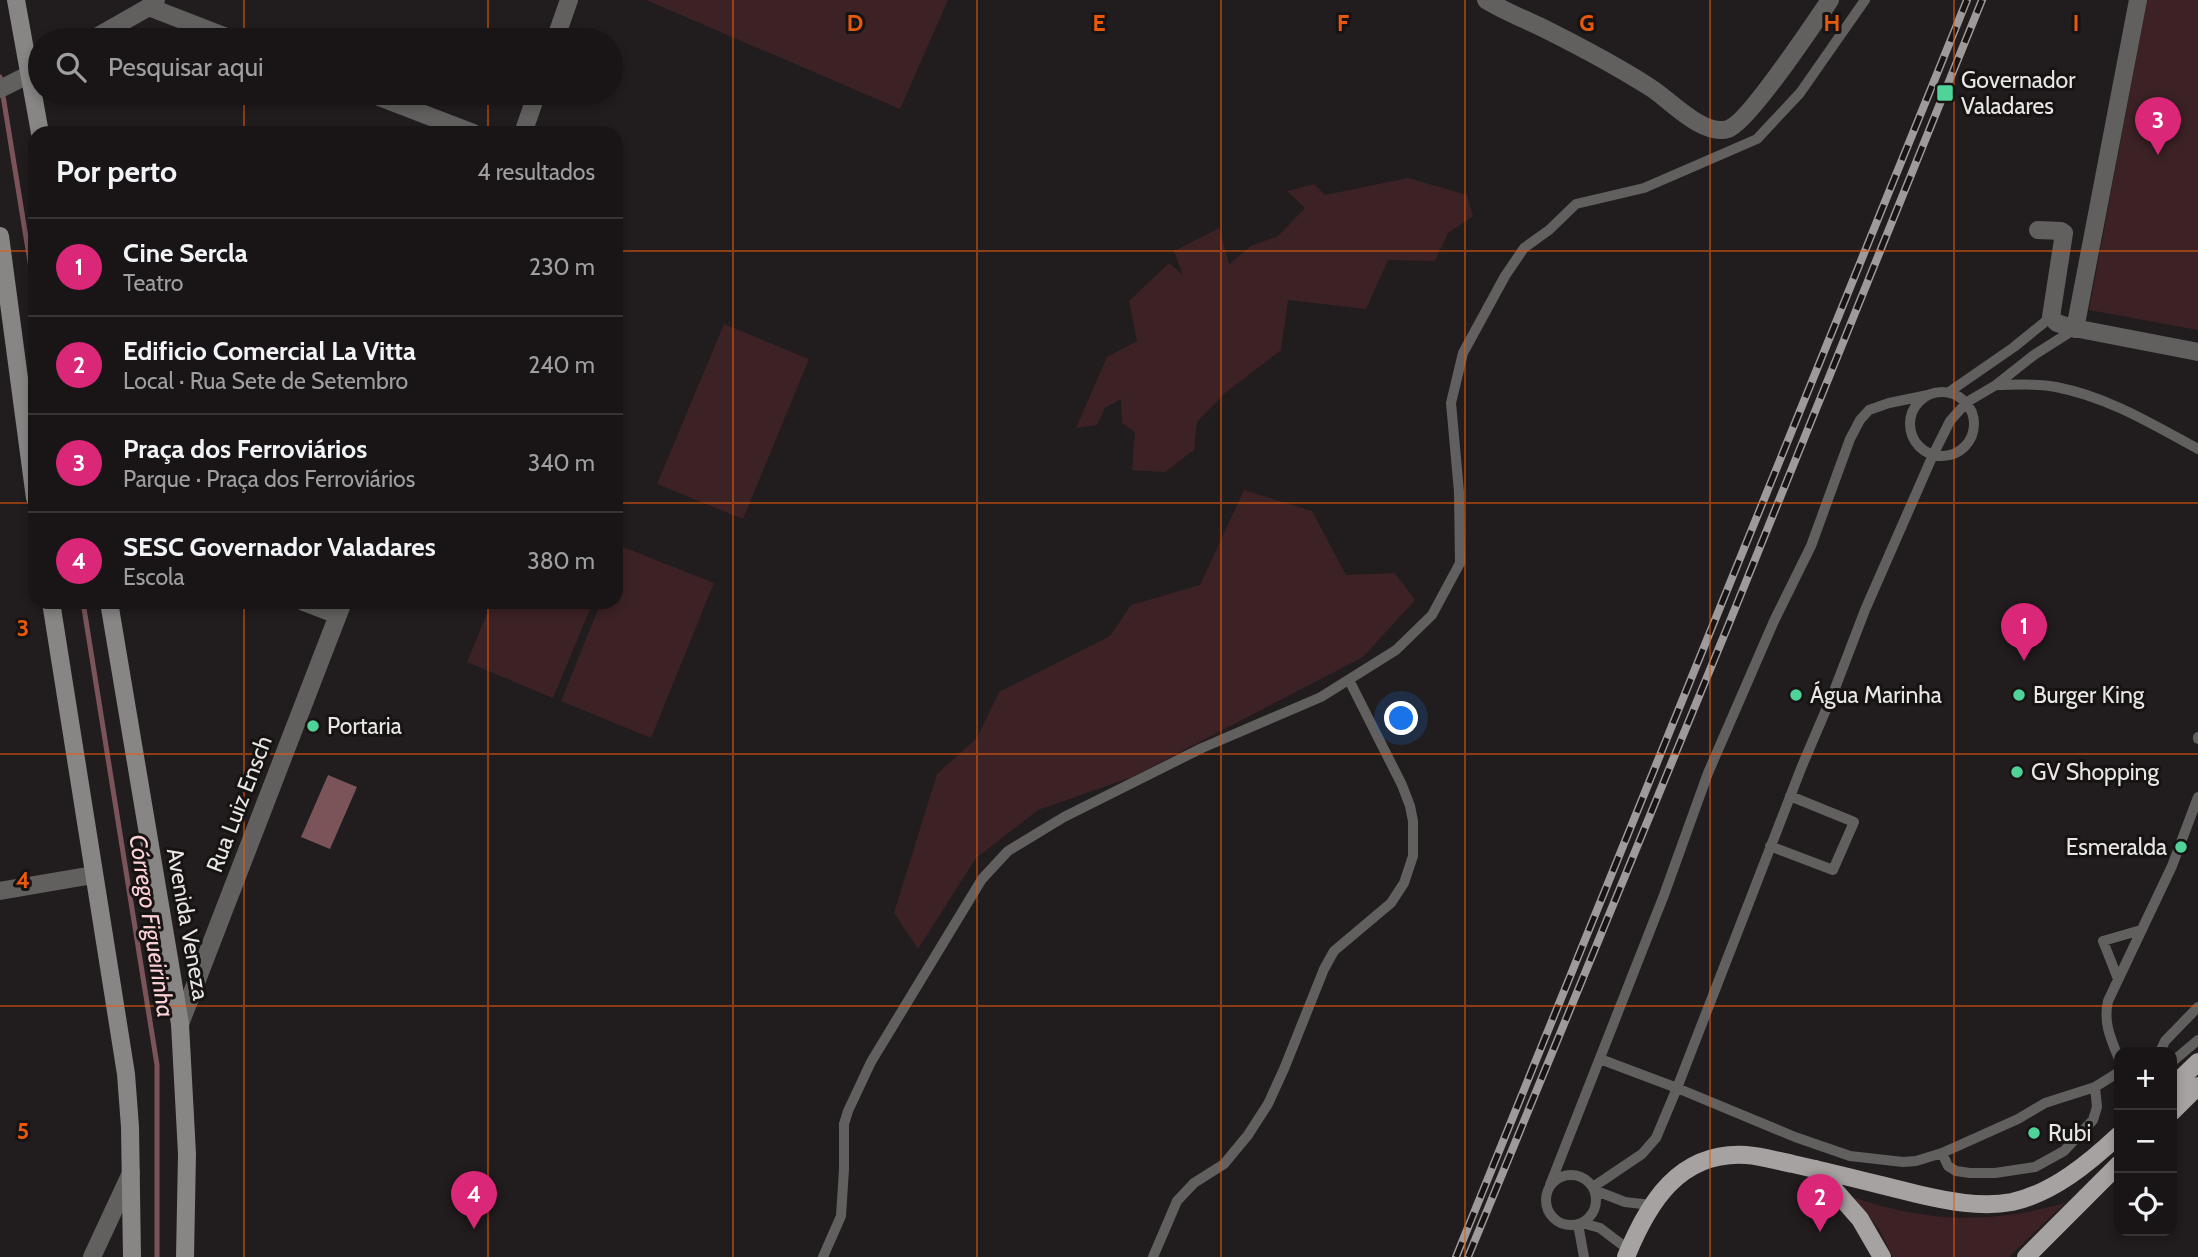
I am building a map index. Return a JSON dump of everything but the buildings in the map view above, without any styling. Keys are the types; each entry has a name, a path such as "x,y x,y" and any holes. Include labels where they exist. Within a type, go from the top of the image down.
{"main road":[{"path":"16,0 28,56"},
{"path":"36,105 39,126"},
{"path":"0,236 28,446"},
{"path":"52,609 126,1074 130,1127 132,1257"},
{"name":"Avenida Veneza","path":"110,609 180,1024 187,1154 185,1257"},
{"path":"2177,1082 2198,1062"},
{"path":"2174,1110 2198,1086"},
{"path":"1627,1254 1659,1193 1684,1171 1720,1157 1746,1155 1938,1199 1997,1203 2026,1198 2062,1180 2092,1160 2114,1140"},
{"path":"1816,1169 1860,1219 1882,1257"},
{"path":"2026,1257 2114,1169"}],"street":[{"path":"1486,0 1505,4 1651,88 1706,128 1724,130 1732,128 1742,120 1829,0"},
{"path":"2075,329 2138,0"},
{"path":"559,28 567,1"},
{"path":"112,28 153,4 207,28"},
{"path":"0,89 28,76"},
{"path":"400,105 455,126"},
{"path":"525,126 533,105"},
{"path":"2038,230 2064,233 2051,317 2057,323 2075,329 2198,352"},
{"name":"Rua Luiz Ensch","path":"180,1024 341,609"},
{"path":"0,891 93,875"},
{"path":"92,1257 131,1173"}],"lane":[{"path":"823,1257 841,1216 844,1124 848,1111 871,1062 982,879 1008,851 1064,817 1202,748 1321,697 1396,650 1432,615 1460,563 1459,492 1451,403 1462,354 1505,276 1524,248 1549,230 1576,204 1644,188 1757,139 1800,93 1865,0"},
{"path":"1949,392 2051,317"},
{"path":"1594,1189 1642,1154 1656,1138 1665,1119 1770,846 1865,610 1954,413 1966,402 1996,385 2034,355 2075,329"},
{"path":"1996,385 2052,386 2086,394 2111,403 2198,449"},
{"path":"1627,1254 1600,1228 1580,1223 1566,1225 1551,1217 1545,1201 1550,1185 1664,895 1708,773 1774,621 1811,546 1855,429 1864,415 1875,408 1938,391 1949,392 1966,402 1975,419 1972,437 1967,445 1951,455 1933,455 1923,450 1915,442 1910,421 1912,411 1919,401 1928,395"},
{"path":"1153,1257 1177,1201 1194,1183 1224,1164 1248,1135 1268,1104 1334,951 1391,903 1404,883 1413,856 1410,806 1349,680"},
{"path":"1770,846 1833,870 1854,822 1790,796"},
{"path":"2114,1047 2105,1017 2108,1001 2172,866 2198,797"},
{"path":"2118,979 2103,942 2141,930"},
{"path":"2162,1047 2198,1007"},
{"path":"2177,1058 2198,1040"},
{"path":"1600,1059 1850,1157 1903,1162 1942,1153 2018,1119 2045,1103 2095,1087 2114,1075"},
{"path":"1942,1153 1948,1166 1970,1174 2035,1167 2064,1151 2093,1120 2097,1107 2095,1087"},
{"path":"1550,1185 1563,1175 1572,1174 1588,1180 1594,1189 1596,1203 1594,1211 1580,1223"},
{"path":"1594,1189 1625,1202 1651,1205"},
{"path":"1580,1223 1584,1257"}],"shaded area":[{"path":"646,0 948,0 900,109"},
{"path":"2147,0 2198,0 2198,330 2089,310"},
{"path":"1408,178 1467,195 1473,216 1448,233 1435,261 1388,260 1366,309 1288,300 1281,350 1225,393 1197,422 1194,450 1165,472 1132,470 1135,432 1122,423 1121,399 1105,408 1097,425 1076,428 1107,357 1137,341 1129,301 1169,263 1183,275 1174,251 1219,228 1229,264 1251,246 1278,236 1305,208 1287,191 1314,184 1325,195"},
{"path":"724,324 809,359 743,519 657,484"},
{"path":"1244,490 1312,511 1346,575 1395,573 1415,600 1363,657 1132,777 1038,810 976,858 918,949 894,913 937,774 977,738 999,692 1110,636 1131,605 1200,585"},
{"path":"623,547 714,583 651,738 561,701 598,609 623,609"},
{"path":"489,609 590,609 553,698 467,662"},
{"path":"328,775 357,787 330,849 301,837"},
{"path":"1853,1197 1907,1212 1959,1218 2011,1215 2065,1203 2009,1257 1893,1257 1879,1229"}],"waterway":[{"name":"Córrego Figueirinha","path":"0,77 28,250"},
{"name":"Córrego Figueirinha","path":"84,609 157,1065 157,1257"}],"railway":[{"path":"1456,1257 1967,0"},
{"path":"1468,1257 1982,0"}],"place":[{"name":"Governador Valadares","path":"1945,93"},
{"name":"Praça dos Ferroviários","path":"2158,155"},
{"name":"Cine Sercla","path":"2024,661"},
{"name":"Água Marinha","path":"1796,695"},
{"name":"Burger King","path":"2019,695"},
{"name":"Portaria","path":"313,726"},
{"name":"GV Shopping","path":"2017,772"},
{"name":"Esmeralda","path":"2181,847"},
{"name":"Rubi","path":"2034,1133"},
{"name":"SESC Governador Valadares","path":"474,1229"},
{"name":"Edificio Comercial La Vitta","path":"1820,1232"}]}
